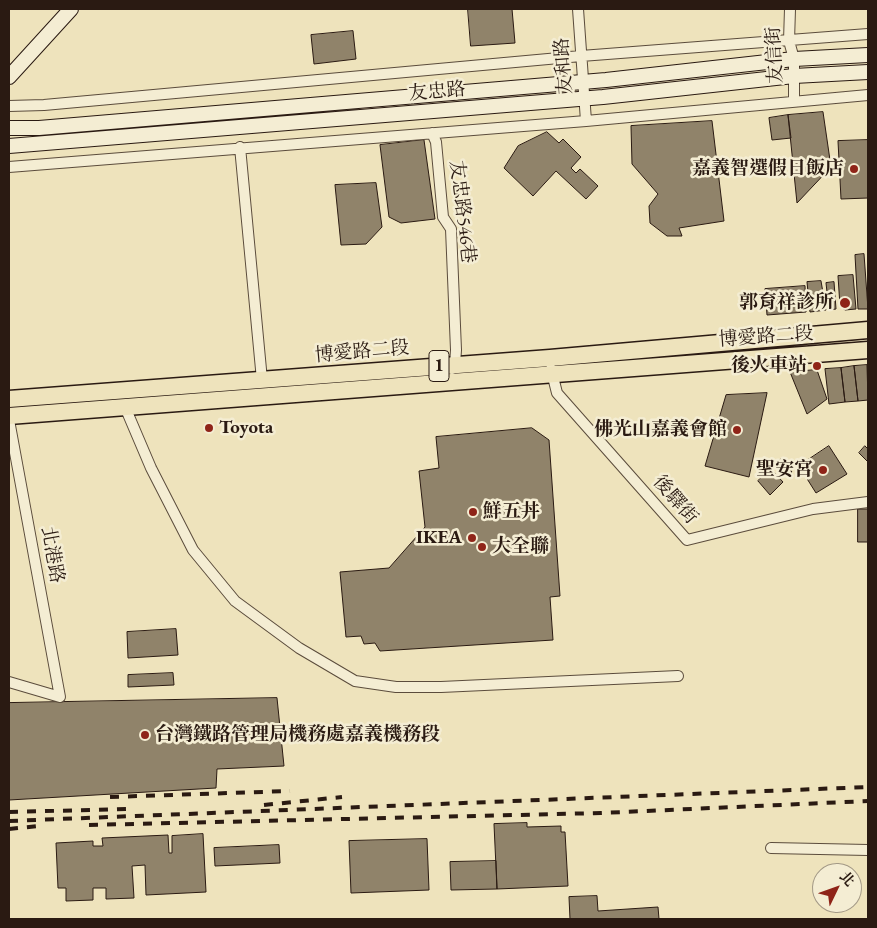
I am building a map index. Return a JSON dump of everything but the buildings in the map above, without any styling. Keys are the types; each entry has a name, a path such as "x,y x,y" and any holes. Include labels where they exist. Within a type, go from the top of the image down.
{"main road":[{"name":"博愛路二段","path":"9,399 550,358 868,330"},
{"name":"博愛路二段","path":"9,418 125,407 868,350"}],"street":[{"path":"9,77 71,9"},
{"name":"友和路","path":"578,9 586,121"},
{"name":"友信街","path":"790,9 789,41 794,60 794,100"},
{"name":"友忠路","path":"9,106 44,105 581,56 868,34"},
{"name":"友忠路","path":"9,128 49,127 582,82 794,60 868,55"},
{"name":"友忠路","path":"9,146 583,98 794,76 868,72"},
{"path":"9,167 240,147 586,121 794,100 868,95"},
{"name":"友忠路546巷","path":"432,132 436,142 443,216 450,229 455,364"},
{"path":"240,147 262,380"},
{"name":"後驛街","path":"550,358 551,375 557,392 687,540 813,509 868,502"},
{"path":"442,383 455,364"},
{"path":"125,407 150,468 193,550 234,601 299,648 355,681 396,686 441,687 678,676"},
{"name":"北港路","path":"9,418 60,697 9,682"},
{"path":"771,848 868,850"}],"railway":[{"path":"9,821 868,787"},
{"path":"110,797 290,791"},
{"path":"264,805 342,797"},
{"path":"89,825 601,813 868,801"},
{"path":"9,812 129,809"},
{"path":"9,829 39,826"}],"place":[{"name":"嘉義智選假日飯店","path":"854,169"},
{"name":"郭育祥診所","path":"845,303"},
{"name":"後火車站","path":"817,366"},
{"name":"Toyota","path":"209,428"},
{"name":"佛光山嘉義會館","path":"737,430"},
{"name":"聖安宮","path":"823,470"},
{"name":"鮮五丼","path":"473,512"},
{"name":"IKEA","path":"472,538"},
{"name":"大全聯","path":"482,547"},
{"name":"台灣鐵路管理局機務處嘉義機務段","path":"145,735"}]}
